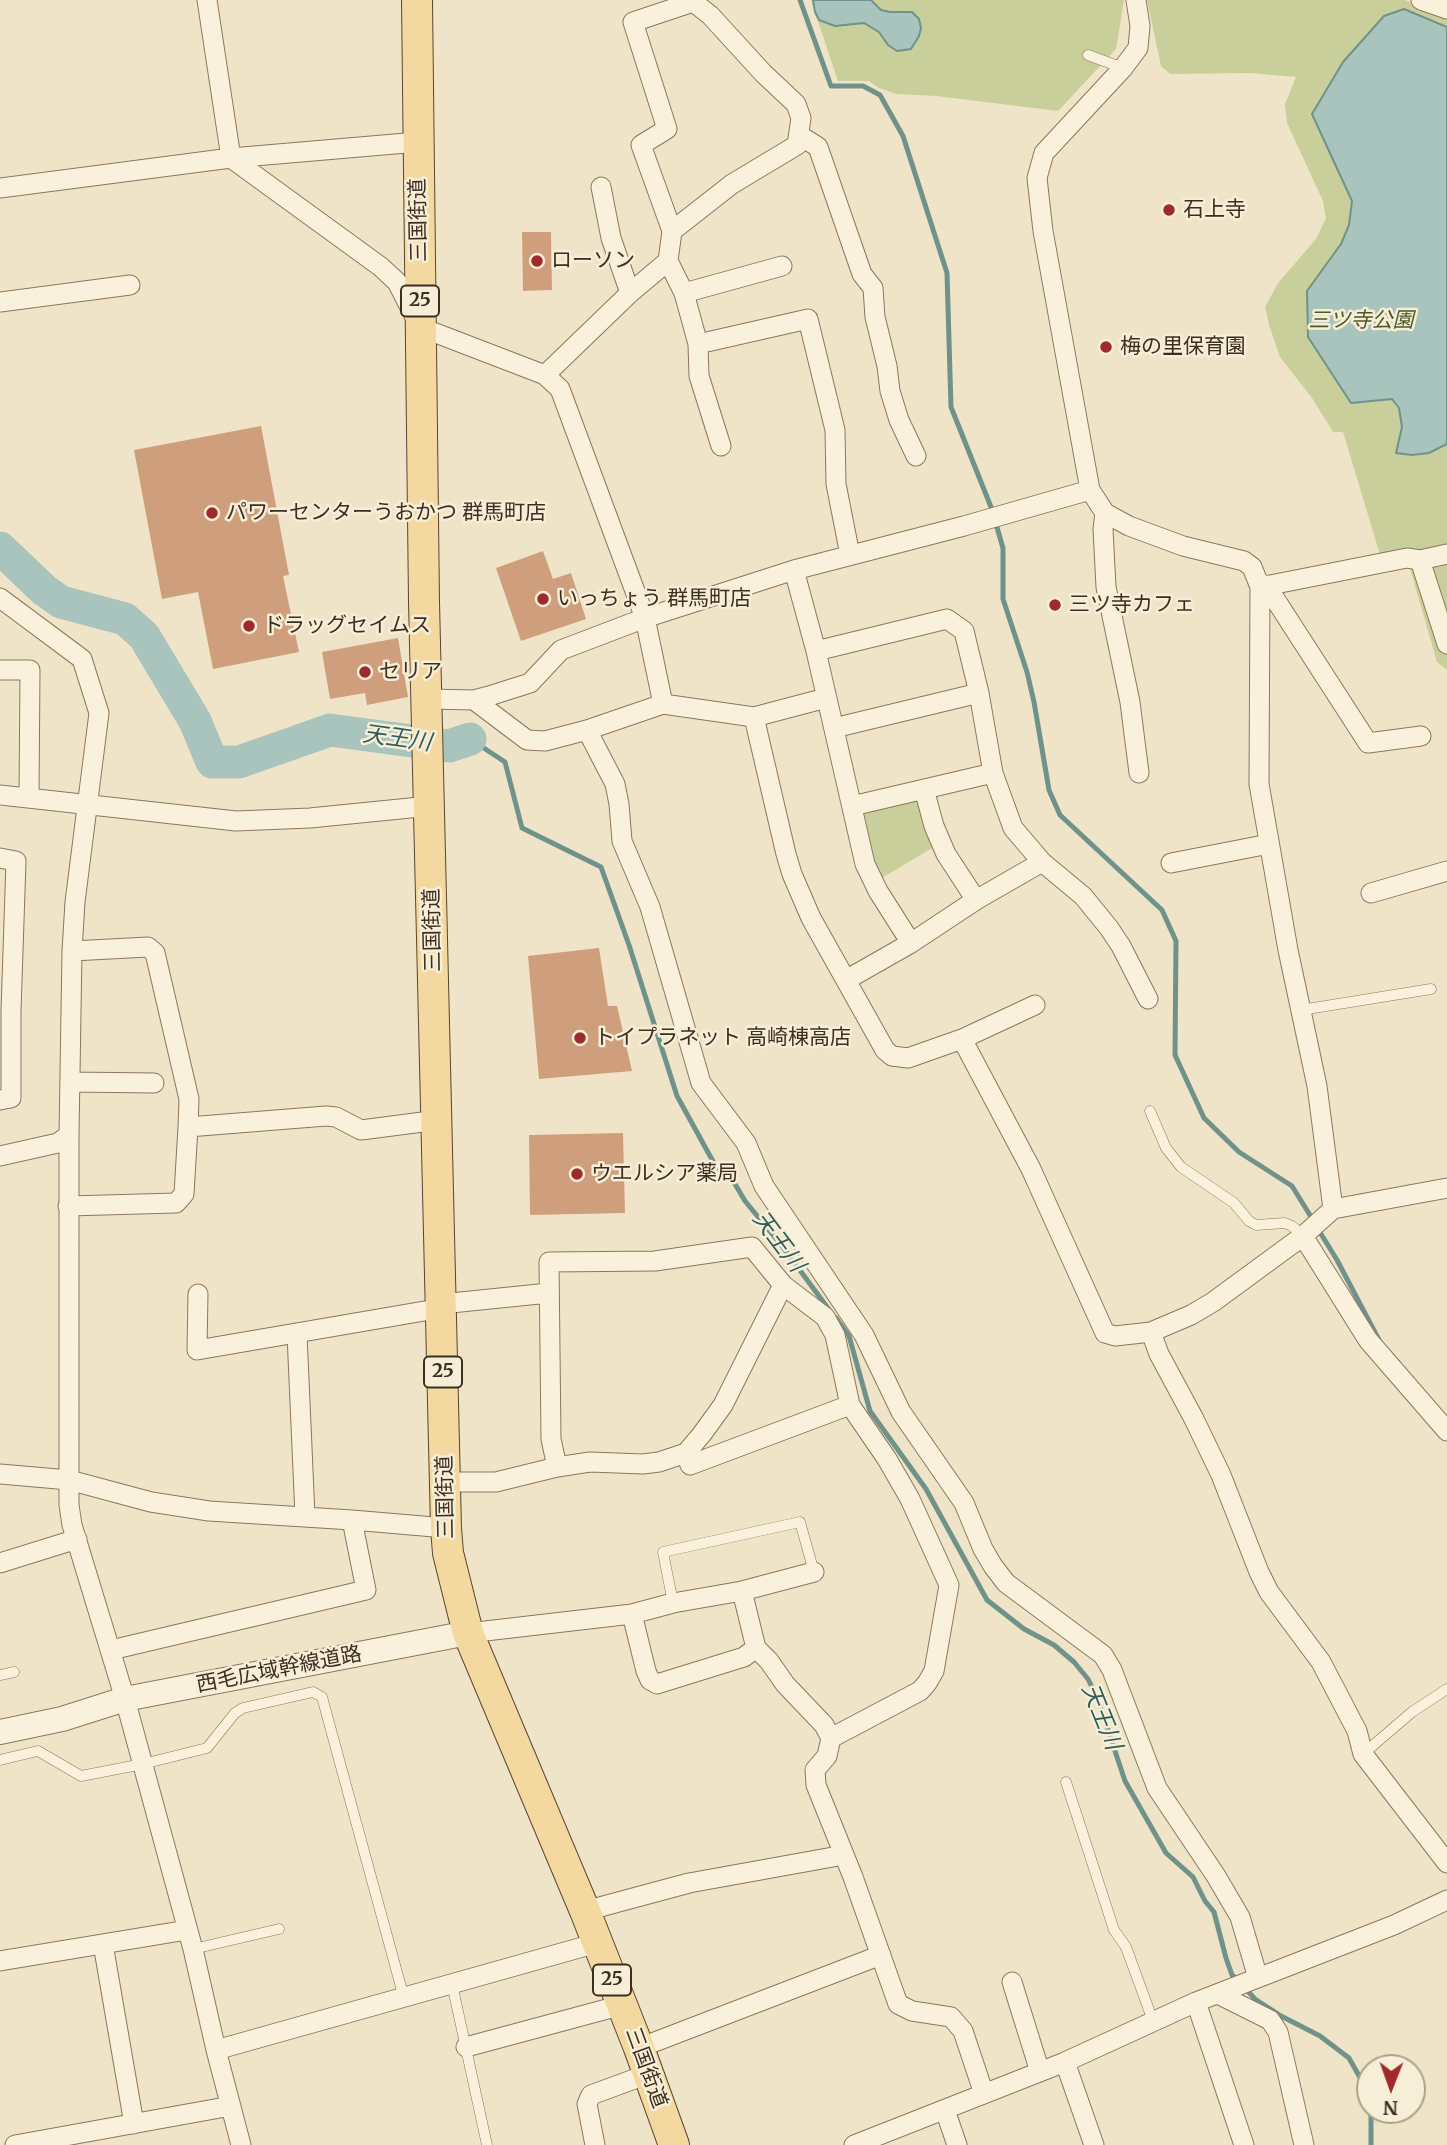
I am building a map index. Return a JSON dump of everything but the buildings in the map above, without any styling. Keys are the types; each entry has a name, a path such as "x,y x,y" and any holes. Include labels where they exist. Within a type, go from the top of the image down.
{"main road":[{"name":"三国街道","path":"417,0 424,588 448,1553 468,1633 597,1943 674,2145"}],"street":[{"path":"207,0 231,158 381,267 397,282 420,327 545,375 560,389 645,618 663,704"},
{"path":"1136,0 1140,26 1138,48 1123,68 1044,153 1037,178 1043,231 1090,490 1105,513 1129,526 1183,546 1244,561 1252,566 1368,743 1421,736"},
{"path":"1421,0 1447,9"},
{"path":"672,231 732,184 797,145 801,118 796,104 763,73 710,15 693,1 633,22 667,130 641,145 672,231 668,261 684,293 698,344 699,376 721,446"},
{"path":"799,135 818,147 862,274 873,288 875,317 890,391 899,421 916,456"},
{"path":"0,188 231,158 418,142"},
{"path":"601,187 611,237 631,293"},
{"path":"545,375 668,261"},
{"path":"684,293 782,266"},
{"path":"0,302 130,285"},
{"path":"698,344 808,319 835,429 836,484 850,555"},
{"path":"428,699 474,700 530,683 561,650 645,618 794,570 1090,490"},
{"path":"1105,513 1103,529 1106,587 1130,702 1139,773"},
{"path":"1263,586 1407,558 1420,559 1447,554"},
{"path":"1420,559 1447,644"},
{"path":"794,570 816,650 865,864 911,943"},
{"path":"1263,586 1259,784 1317,1086 1332,1209"},
{"path":"0,598 82,659 99,713 75,902 72,951 68,1206 69,1506 194,1950 216,2050 242,2145"},
{"path":"816,650 947,619 964,631 979,693 993,773 1013,828 1042,862 1083,896 1109,928 1148,999"},
{"path":"0,670 30,670 29,798"},
{"path":"834,728 979,693"},
{"path":"474,700 527,740 545,741 663,704 754,717 826,698"},
{"path":"754,717 793,874 811,918 880,1043 892,1056 908,1058 962,1039 1035,1005"},
{"path":"587,730 615,784 622,841 650,907 701,1083 746,1143 764,1186 864,1335 901,1412 964,1503 993,1566 1006,1583 1103,1655 1112,1670 1157,1788 1240,1917 1258,1978"},
{"path":"852,806 993,773"},
{"path":"923,789 946,854 976,900"},
{"path":"0,795 236,821 310,818 430,806"},
{"path":"1171,863 1269,844"},
{"path":"0,858 16,861 5,1011 11,1098 0,1100"},
{"path":"846,980 1042,862"},
{"path":"1371,893 1447,871"},
{"path":"68,1206 176,1203 184,1194 189,1099 155,953 148,947 72,951"},
{"path":"962,1039 1031,1169 1105,1333 1115,1336 1151,1332 1213,1302 1303,1236 1332,1209 1447,1188"},
{"path":"70,1082 154,1083"},
{"path":"188,1127 326,1116 361,1130 438,1121"},
{"path":"0,1156 58,1143 69,1135"},
{"path":"1303,1236 1368,1340 1447,1431"},
{"path":"557,1467 551,1439 549,1262 655,1261 752,1247 783,1285 825,1317 835,1335 850,1405 887,1459 910,1499 949,1585 934,1671 927,1683 920,1691 831,1738"},
{"path":"446,1482 496,1482 557,1467 590,1462 643,1464 686,1453 723,1405 783,1285"},
{"path":"198,1294 197,1350 298,1334 441,1306 549,1293"},
{"path":"1151,1332 1159,1354 1221,1475 1269,1592 1321,1661 1357,1731 1363,1754 1447,1863"},
{"path":"298,1334 305,1517"},
{"path":"686,1453 690,1465 850,1405"},
{"path":"0,1474 69,1480 151,1502 209,1511 446,1528"},
{"path":"111,1650 366,1590 352,1520"},
{"path":"0,1563 77,1539"},
{"path":"468,1633 632,1614 673,1603 742,1591 814,1572"},
{"path":"742,1591 756,1648 824,1725 831,1738 827,1756 815,1769 816,1785 898,2004 912,2011 951,2017 963,2031 984,2094"},
{"path":"632,1614 646,1671 650,1680 657,1684 744,1657 756,1648"},
{"name":"西毛広域幹線道路","path":"0,1732 62,1719 125,1699 468,1633"},
{"name":"西毛広域幹線道路","path":"0,1720 91,1709"},
{"path":"584,1911 689,1883 844,1855"},
{"path":"855,2145 1065,2062 1196,2002 1394,1925 1447,1900"},
{"path":"0,1961 187,1930"},
{"path":"216,2050 597,1943"},
{"path":"103,1944 134,2124"},
{"path":"596,2145 587,2104 590,2095 643,2061 881,1955"},
{"path":"1012,1982 1040,2072"},
{"path":"1218,1994 1270,2020 1278,2032 1304,2145"},
{"path":"1196,2002 1244,2145"},
{"path":"466,2047 622,2006"},
{"path":"1065,2062 1094,2145"},
{"path":"15,2145 231,2106"},
{"path":"945,2110 957,2145"}],"lane":[{"path":"1088,55 1123,68"},
{"path":"1301,1010 1431,989"},
{"path":"1150,1111 1166,1148 1181,1167 1234,1203 1256,1226 1285,1223 1303,1236"},
{"path":"673,1603 663,1552 800,1522 814,1572"},
{"path":"0,1675 14,1672"},
{"path":"1363,1754 1412,1712 1447,1689"},
{"path":"0,1760 38,1751 82,1776 207,1748 235,1713 243,1708 313,1692 322,1697 404,1998"},
{"path":"1066,1782 1114,1930 1126,1947 1153,2021"},
{"path":"194,1950 279,1929"},
{"path":"452,1984 487,2145"}],"green space":[{"path":"811,0 1124,0 1116,49 1058,111 936,96 896,94 869,81 838,81"},
{"name":"三ツ寺公園","path":"1147,0 1405,0 1447,17 1447,670 1437,662 1407,558 1381,558 1343,432 1333,432 1312,398 1280,357 1269,325 1265,307 1278,283 1316,239 1326,218 1323,201 1287,123 1285,104 1296,77 1250,73 1170,74 1161,66"},
{"path":"914,799 921,803 934,847 880,879 861,818 865,810"}],"water":[{"path":"813,0 871,0 881,10 912,12 919,19 919,36 911,49 897,51 888,45 879,32 864,23 835,26 819,20"},
{"path":"1404,9 1447,27 1447,444 1429,453 1412,455 1396,453 1402,427 1399,408 1392,399 1351,403 1308,337 1307,291 1341,244 1349,225 1352,201 1312,114 1343,62 1384,16"}],"waterway":[{"path":"800,0 831,86 863,86 880,95 903,136 947,273 951,407 991,507 1003,548 1003,599 1027,672 1049,790 1060,815 1162,910 1176,941 1175,1055 1204,1118 1239,1152 1292,1186 1313,1220"},
{"name":"天王川","path":"0,548 44,590 61,602 125,619 144,636 195,721 212,762 239,762 330,730 449,746 470,739"},
{"name":"天王川","path":"470,739 505,762 522,828 601,867 677,1096 715,1165 735,1184 745,1201 830,1311"},
{"path":"1318,1229 1379,1340"},
{"name":"天王川","path":"836,1318 849,1336 870,1411 926,1489 987,1600 1024,1629 1054,1645 1074,1662 1088,1679 1097,1697 1125,1781 1166,1853 1193,1877 1214,1912 1232,1975 1239,1981"},
{"name":"天王川","path":"1245,1988 1255,1999 1281,2016 1320,2036 1349,2058 1356,2070"},
{"name":"天王川","path":"1371,2124 1371,2145"}],"place":[{"name":"石上寺","path":"1169,210"},
{"name":"ローソン","path":"537,261"},
{"name":"梅の里保育園","path":"1106,347"},
{"name":"パワーセンターうおかつ 群馬町店","path":"212,513"},
{"name":"いっちょう 群馬町店","path":"543,599"},
{"name":"三ツ寺カフェ","path":"1055,605"},
{"name":"ドラッグセイムス","path":"249,626"},
{"name":"セリア","path":"365,672"},
{"name":"トイプラネット 高崎棟高店","path":"580,1038"},
{"name":"ウエルシア薬局","path":"577,1174"}]}
